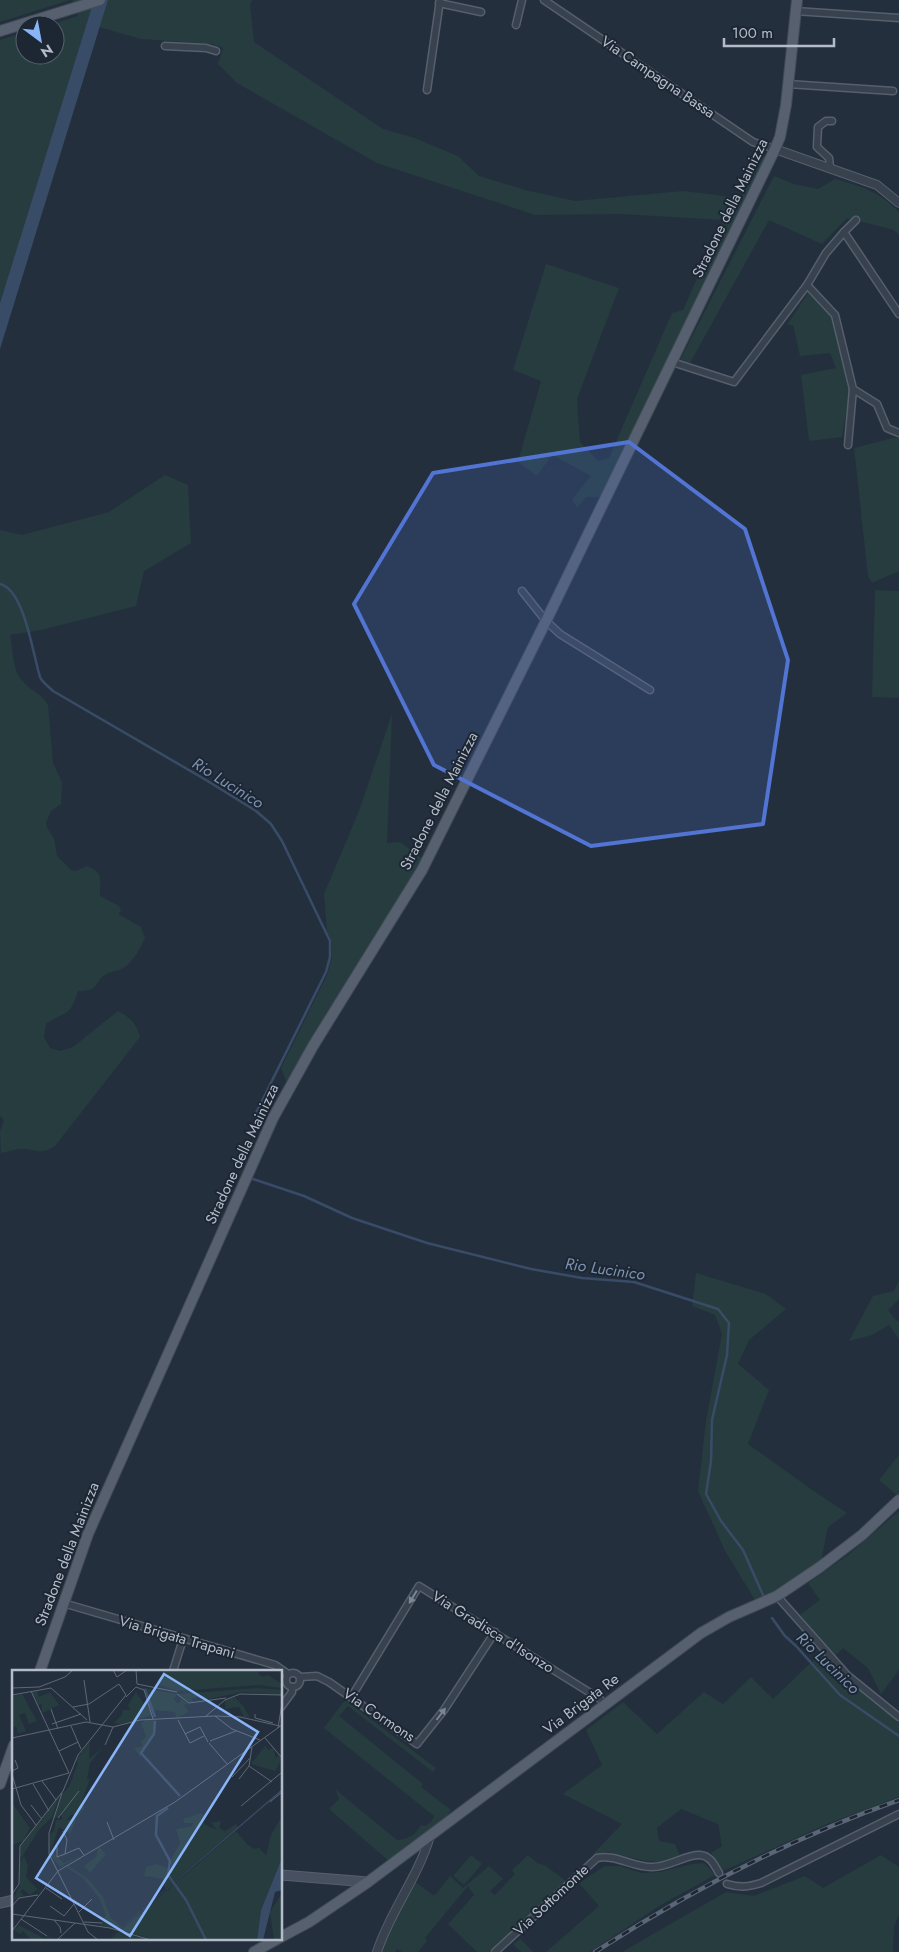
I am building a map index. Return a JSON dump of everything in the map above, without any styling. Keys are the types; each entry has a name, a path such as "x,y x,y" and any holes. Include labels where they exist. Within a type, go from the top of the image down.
{"main road":[{"path":"0,31 100,0"},
{"name":"Stradone della Mainizza","path":"40,1670 88,1534 273,1118 314,1046 422,870 546,621 775,149 780,137 788,84 797,0"},
{"name":"Via Brigata Re","path":"282,1937 309,1922 368,1882 701,1633 729,1617 771,1599 820,1567 862,1535 899,1500"},
{"path":"0,1784 12,1751"},
{"path":"282,1875 368,1882"},
{"name":"Via Brigata Re","path":"254,1952 276,1940"}],"street":[{"path":"516,24 522,0"},
{"name":"Via Campagna Bassa","path":"544,0 753,142 775,149"},
{"path":"426,90 440,1 482,12"},
{"path":"796,11 899,18"},
{"path":"165,46 206,48 216,51"},
{"path":"788,84 893,92"},
{"path":"830,167 829,158 817,147 818,127 826,121 832,121"},
{"path":"775,149 878,185 899,203"},
{"path":"672,362 734,382 807,285 826,253 856,220"},
{"path":"844,232 899,314"},
{"path":"807,285 835,314 853,390 848,445"},
{"path":"853,390 877,404 888,428 899,433"},
{"path":"522,591 546,621 560,634 650,690"},
{"name":"Via Gradisca d'Isonzo","path":"352,1696 419,1586 600,1699"},
{"path":"771,1599 847,1675 899,1717"},
{"name":"Via Brigata Trapani","path":"64,1604 275,1665 288,1674 296,1673 300,1677"},
{"name":"Via Cormons","path":"300,1677 317,1676 352,1696 418,1744 444,1710 495,1632"},
{"path":"173,1670 183,1638"},
{"path":"288,1674 286,1682 292,1687"},
{"path":"292,1687 298,1685 300,1677"},
{"path":"282,1706 292,1692 292,1687"},
{"path":"727,1884 748,1888 761,1883 899,1814"},
{"path":"377,1952 383,1934 424,1857 430,1836"},
{"name":"Via Sottomonte","path":"495,1952 597,1858 606,1856 650,1867 665,1866 700,1855 710,1858 719,1873"}],"highlighted area":[{"path":"629,442 745,529 788,660 763,824 591,846 434,765 354,604 433,473"}],"green space":[{"path":"0,0 70,0 22,15 15,15 15,17 0,22"},
{"path":"72,0 94,0 0,303 0,40 15,35 15,65 65,65 65,20 78,16"},
{"path":"108,0 252,0 250,4 254,42 383,129 412,137 458,156 479,176 529,191 575,201 683,191 741,198 762,153 767,160 602,497 586,497 577,508 572,499 591,476 552,455 537,476 518,462 541,381 513,370 546,264 619,288 577,399 580,442 598,461 609,458 672,313 683,310 723,220 620,214 535,215 377,163 237,83 218,64 223,48 212,44 141,39 99,27"},
{"path":"774,176 794,184 818,189 835,179 870,191 885,199 899,212 899,235 894,230 847,218 822,244 769,220 690,363 680,360"},
{"path":"808,293 832,317 850,390 842,437 809,441 801,375 836,368 830,353 800,356 793,325 787,325"},
{"path":"899,438 899,571 872,583 868,576 854,448"},
{"path":"165,475 188,485 191,543 144,571 136,606 41,630 10,635 17,673 23,682 42,697 48,705 53,763 62,785 61,804 51,811 46,823 54,838 57,856 71,870 76,871 87,866 96,871 100,878 100,896 119,906 121,911 118,914 141,927 145,938 136,954 125,967 106,974 94,988 78,991 70,1010 46,1024 44,1037 50,1048 60,1051 73,1047 118,1011 132,1021 140,1037 55,1146 43,1151 22,1149 1,1153 0,1132 4,1120 0,1116 0,530 22,535 109,512"},
{"path":"875,590 899,591 899,698 872,697"},
{"path":"392,714 387,843 400,842 423,859 287,1084 281,1068 327,975 332,957 332,943 327,931 324,894 359,811"},
{"path":"696,1273 766,1294 786,1309 749,1340 738,1364 769,1390 748,1444 847,1513 828,1527 821,1561 776,1591 755,1600 725,1551 698,1491 706,1421 722,1334 715,1315 692,1306"},
{"path":"899,1280 899,1299 888,1310 899,1322 899,1339 889,1325 872,1335 849,1341 873,1296 894,1291"},
{"path":"899,1455 899,1494 898,1496 879,1480"},
{"path":"899,1511 899,1670 881,1694 868,1668 843,1648 835,1656 800,1615 820,1600 808,1583 848,1555"},
{"path":"822,1652 846,1680 899,1722 899,1797 827,1824 723,1871 711,1853 722,1846 718,1824 681,1809 657,1828 659,1841 675,1844 680,1856 660,1862 645,1861 608,1852 593,1854 622,1824 563,1794 602,1765 586,1730 623,1702 657,1734 704,1692 723,1704 751,1677 773,1699"},
{"path":"345,1700 436,1768 433,1772 348,1706 339,1716 423,1784 421,1787 451,1810 443,1821 389,1861 329,1809 339,1799 336,1790 397,1840 411,1836 421,1825 425,1826 431,1822 434,1816 324,1728"},
{"path":"471,1855 482,1864 464,1885 453,1876"},
{"path":"528,1855 537,1863 546,1866 566,1881 489,1952 477,1952 448,1924 474,1895 468,1886 425,1938 427,1941 418,1952 402,1952 397,1949 395,1952 381,1952 387,1933 415,1882 433,1895 436,1894 450,1876 463,1888 489,1866 503,1879 490,1891 495,1895 515,1874 512,1870"},
{"path":"881,1855 899,1867 899,1915 894,1926 893,1952 622,1952 726,1892 754,1896 805,1876 823,1888"},
{"path":"704,1863 715,1875 659,1906 590,1952 546,1952 599,1906 579,1883 605,1866 620,1866 641,1873 660,1872"},
{"path":"520,1939 533,1952 521,1952 513,1944"}],"water":[{"path":"94,0 108,0 0,349 0,303"}],"waterway":[{"name":"Rio Lucinico","path":"0,584 9,589 22,611 42,681 53,691 256,811 271,824 282,841 330,941 330,957 326,972 255,1115"},
{"name":"Rio Lucinico","path":"253,1179 304,1196 352,1218 427,1243 531,1269 582,1278 634,1282 718,1309 729,1323 727,1355 712,1420 711,1461 706,1494 721,1521 743,1550 763,1595"},
{"name":"Rio Lucinico","path":"772,1618 785,1636 840,1695 899,1736"}],"tunnel":[{"path":"719,1873 727,1884"}],"railway":[{"path":"595,1952 668,1907 742,1867 819,1831 899,1800"}]}
